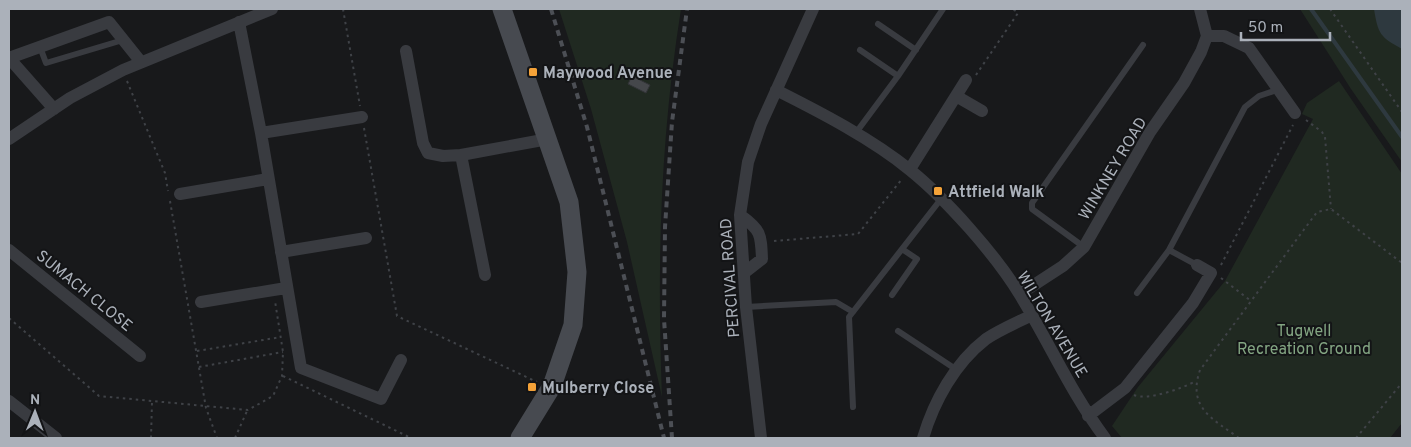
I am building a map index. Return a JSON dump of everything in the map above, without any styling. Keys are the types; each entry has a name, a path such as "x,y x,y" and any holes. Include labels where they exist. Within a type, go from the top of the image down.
{"street":[{"path":"9,139 54,108 123,70 272,9"},
{"path":"502,9 569,202 577,272 573,325 550,389 520,438"},
{"name":"PERCIVAL ROAD","path":"760,438 746,308 740,214 748,162 761,124 813,9"},
{"path":"1200,9 1207,36 1224,36 1249,48 1277,90 1296,114"},
{"path":"54,108 9,58 108,22 141,62"},
{"path":"239,22 261,134 281,252 280,289 301,368 380,399 401,360"},
{"name":"WINKNEY ROAD","path":"1020,294 1063,266 1084,246 1150,132 1184,83 1201,52 1207,36"},
{"path":"406,51 423,143 428,153 443,156 461,156 548,139"},
{"path":"910,169 966,80"},
{"name":"WILTON AVENUE","path":"776,90 855,134 910,169 941,199 984,247 1020,294 1030,316 1088,416 1105,438"},
{"path":"956,96 982,110"},
{"path":"261,134 362,117"},
{"path":"461,156 484,275"},
{"path":"173,195 268,180"},
{"path":"740,214 757,226 762,242 762,260 744,273"},
{"path":"281,252 366,238"},
{"name":"SUMACH CLOSE","path":"9,250 140,356"},
{"path":"1088,416 1125,388 1193,303 1213,273 1197,265"},
{"path":"201,302 280,289"},
{"path":"923,438 941,394 957,370 987,339 1030,316"},
{"path":"9,401 56,438"}],"lane":[{"path":"855,134 898,76 943,9"},
{"path":"878,24 916,50"},
{"path":"40,47 46,63 123,40"},
{"path":"1084,246 1032,209 1032,203 1144,45"},
{"path":"860,50 898,76"},
{"path":"1137,293 1169,250 1245,108 1259,96 1277,90"},
{"path":"853,406 849,317 941,199"},
{"path":"892,295 917,259 902,248"},
{"path":"1169,250 1197,265"},
{"path":"746,308 836,302 853,312"},
{"path":"898,331 957,370"}],"path":[{"path":"343,9 397,316 550,389"},
{"path":"966,80 974,78 1018,13 1013,9"},
{"path":"1330,9 1402,112"},
{"path":"123,70 173,195 206,408 217,438"},
{"path":"1251,302 1213,273 1227,256 1296,114 1322,132 1324,137 1331,209 1402,263"},
{"path":"762,242 858,234 910,169"},
{"path":"1239,438 1202,411 1199,404 1196,381 1205,362 1317,212 1331,209"},
{"path":"9,318 99,396 206,408 248,410 273,396 282,376 284,352 281,337 280,289"},
{"path":"197,351 281,337"},
{"path":"199,366 284,352"},
{"path":"282,376 411,438"},
{"path":"1125,388 1136,396 1146,396 1185,387 1196,381"},
{"path":"1356,438 1402,383"},
{"path":"151,438 152,402"},
{"path":"235,438 248,410"}],"green space":[{"path":"559,9 681,9 668,106 664,154 660,250 662,397 627,242 591,109"},
{"path":"1300,9 1402,9 1402,162 1351,89"},
{"name":"Tugwell Recreation Ground","path":"1339,81 1402,174 1402,423 1390,438 1122,438 1112,426 1138,387 1225,281 1313,119 1302,114 1307,103"}],"shaded area":[{"path":"1374,9 1402,9 1402,49 1381,34"}],"building":[{"path":"632,76 650,85 646,93 628,84"}],"waterway":[{"path":"1311,9 1402,137"}],"railway":[{"path":"551,9 587,127 664,438"},
{"path":"672,438 664,319 665,227 672,122 687,9"}],"place":[{"name":"Maywood Avenue","path":"533,72"},
{"name":"Attfield Walk","path":"938,191"},
{"name":"Mulberry Close","path":"532,387"}]}
